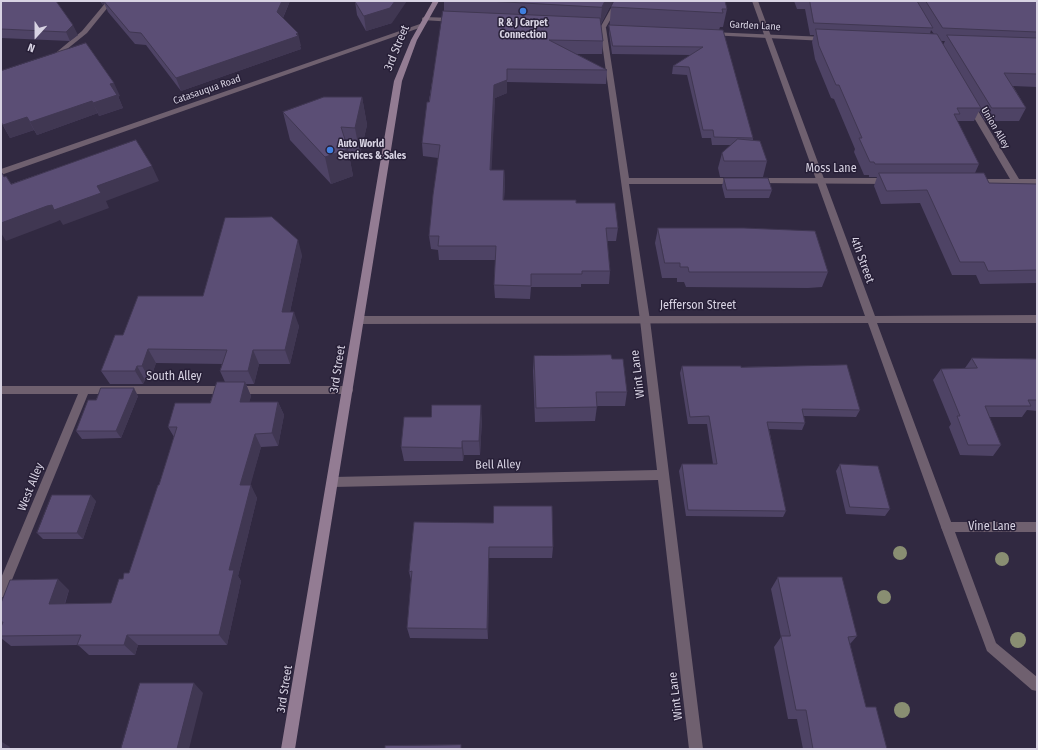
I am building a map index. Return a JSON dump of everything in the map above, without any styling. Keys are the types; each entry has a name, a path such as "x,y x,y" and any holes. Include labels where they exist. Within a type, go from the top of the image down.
{"main road":[{"name":"3rd Street","path":"288,749 398,81 409,47 436,1"}],"street":[{"path":"49,61 74,43 95,23 110,1"},
{"name":"Wint Lane","path":"618,1 603,28 645,320 696,749"},
{"name":"4th Street","path":"756,1 991,647 1037,685"},
{"path":"422,23 463,21"},
{"name":"Catasauqua Road","path":"1,172 422,23"},
{"name":"Garden Lane","path":"706,34 832,40"},
{"name":"Union Alley","path":"965,96 1016,182"},
{"name":"Moss Lane","path":"624,181 899,181"},
{"path":"969,182 1037,182"},
{"name":"Jefferson Street","path":"359,320 1037,319"},
{"name":"South Alley","path":"1,390 348,390"},
{"name":"West Alley","path":"1,592 84,391"},
{"name":"Bell Alley","path":"333,482 663,475"},
{"name":"Vine Lane","path":"947,527 1037,527"}],"building":[{"path":"1,1 56,1 73,25 66,32 1,29"},
{"path":"104,1 282,1 277,12 298,33 296,34 298,36 176,78 141,33 130,32"},
{"path":"355,1 395,1 390,8 364,16"},
{"path":"488,1 605,1 602,7"},
{"path":"614,1 725,1 727,9 722,9 723,13 611,7"},
{"path":"810,1 917,1 933,28 814,23"},
{"path":"926,1 1037,1 1037,32 943,28"},
{"path":"443,11 600,18 603,41 549,40 607,70 507,69 507,80 494,85 490,170 504,170 503,200 576,200 576,203 615,203 618,228 606,228 610,271 582,271 582,274 531,274 531,286 494,285 496,246 438,246 439,236 429,236 440,145 422,143 427,102 429,102"},
{"path":"609,25 723,30 753,138 714,137 713,130 703,130 689,67 673,66 703,47 613,46"},
{"path":"816,29 937,34 981,108 957,108 960,114 954,114 979,164 875,164 874,162 870,162 859,138 862,138 839,85 836,85 819,46"},
{"path":"947,35 1037,38 1037,74 1004,73 1026,108 992,108"},
{"path":"86,43 114,83 110,84 117,95 93,103 92,101 30,122 27,117 3,125 1,122 1,71"},
{"path":"324,97 362,97 355,128 341,127 348,149 325,157 283,112"},
{"path":"738,139 760,141 767,161 724,161 722,153"},
{"path":"136,140 152,166 97,186 101,193 54,210 52,205 47,206 1,223 1,173 4,177 6,176 11,184"},
{"path":"879,173 984,173 989,183 1037,184 1037,270 988,271 984,262 960,262 927,190 887,191"},
{"path":"724,178 768,178 772,190 727,190"},
{"path":"272,217 298,240 282,312 294,312 285,350 253,350 248,371 220,371 227,350 148,349 142,366 137,366 135,371 101,371 115,335 123,335 138,296 203,296 225,218"},
{"path":"658,228 744,228 815,231 828,272 689,272 688,267 680,267 680,263 665,263"},
{"path":"611,355 612,359 623,359 627,392 596,392 597,407 536,408 534,356"},
{"path":"972,358 1037,359 1037,400 1028,400 1031,406 985,406 1001,445 968,445 957,416 960,416 941,369 977,368"},
{"path":"847,365 860,410 802,409 805,423 767,422 786,511 688,510 682,464 717,464 709,416 690,417 682,366 741,367"},
{"path":"217,382 245,382 240,402 278,402 272,433 255,434 240,485 251,485 229,570 234,570 219,635 127,635 124,645 77,645 81,635 1,636 1,627 3,622 1,622 1,603 10,580 58,579 49,604 111,603 119,579 123,579 124,573 129,573 159,485 177,427 168,427 175,403 210,403"},
{"path":"101,388 134,388 116,431 76,431 88,400 96,400"},
{"path":"432,405 481,405 479,441 462,441 462,448 401,447 404,417 431,417"},
{"path":"840,464 878,466 890,509 850,507"},
{"path":"52,495 91,495 77,533 37,533"},
{"path":"494,506 552,506 553,547 489,547 487,629 407,628 412,571 409,572 414,522 493,523"},
{"path":"778,577 842,577 857,636 848,637 866,707 876,707 887,749 813,749 806,710 796,710 781,636 790,636"},
{"path":"140,683 194,683 177,749 121,749"},
{"path":"461,745 461,749 385,749 385,746"}],"place":[{"name":"R & J Carpet Connection","path":"523,11"},
{"name":"Auto World Services & Sales","path":"330,150"}]}
